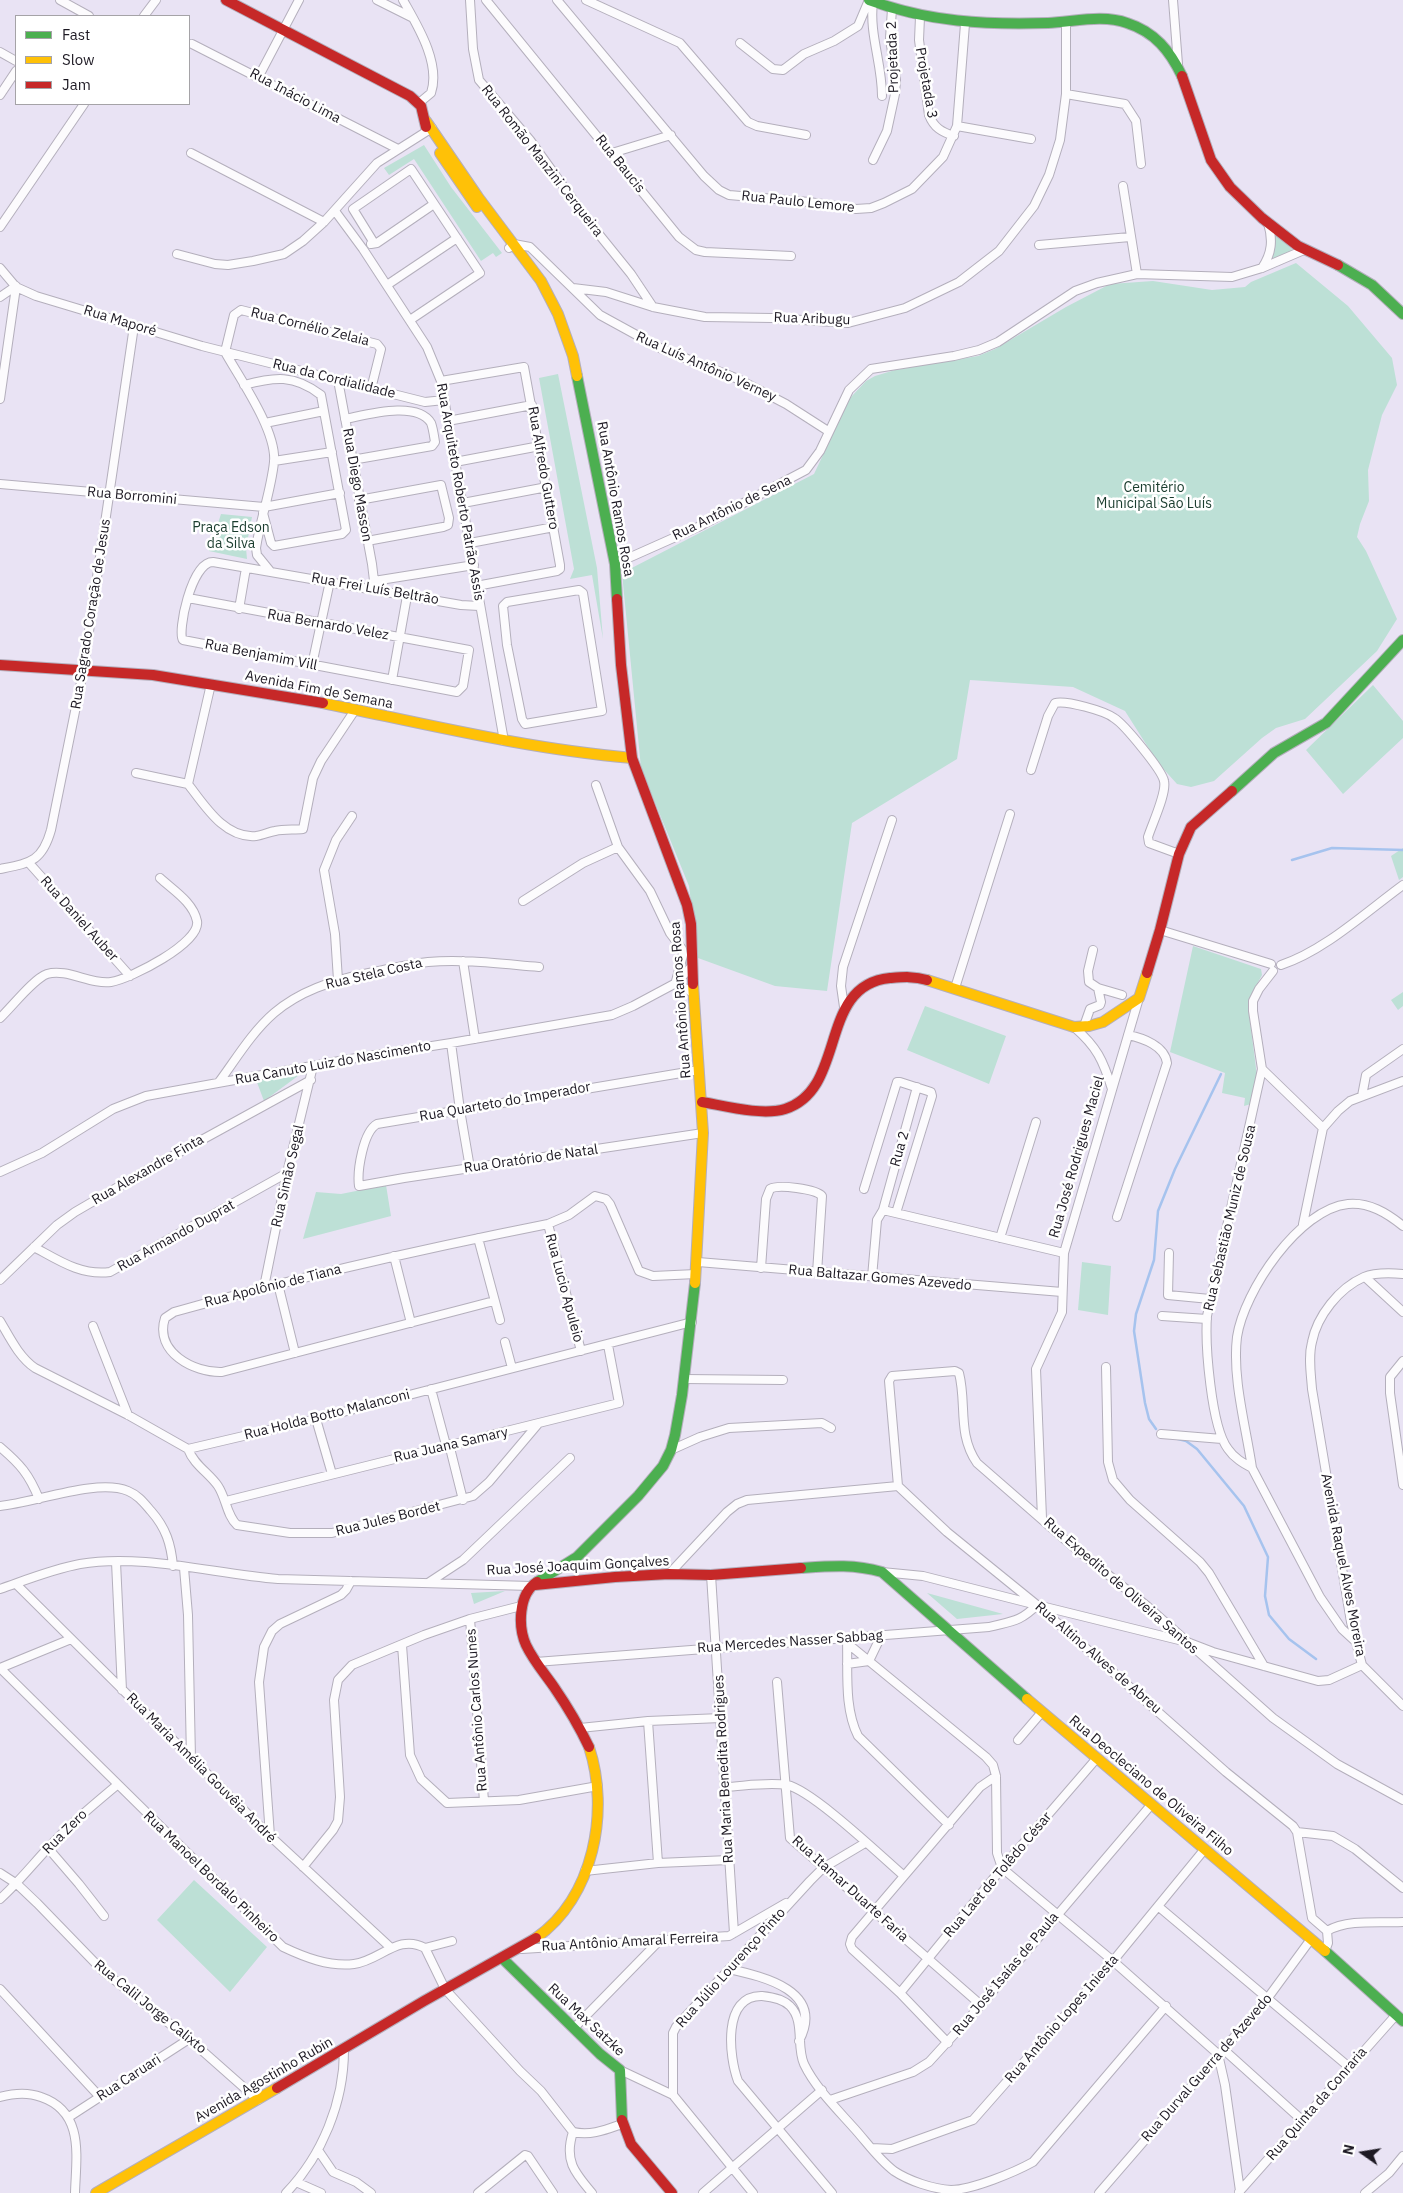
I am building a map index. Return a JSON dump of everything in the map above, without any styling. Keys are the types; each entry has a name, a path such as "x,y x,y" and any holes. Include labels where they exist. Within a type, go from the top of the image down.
{"street":[{"path":"60,0 87,15"},
{"path":"145,15 156,0"},
{"path":"226,0 402,91 420,105 431,93 433,74 426,46 403,0"},
{"path":"259,76 299,0"},
{"path":"377,0 413,18"},
{"name":"Rua Romão Manzini Cerqueira","path":"470,0 473,49 479,80 530,140 589,222 631,274 653,307"},
{"name":"Rua Baucis","path":"486,0 679,238 696,250 705,252 791,256"},
{"name":"Rua Paulo Lemore","path":"557,0 704,176 719,190 729,196 809,202 856,209 871,208 912,189 943,157 957,126 965,24"},
{"path":"586,0 680,44 748,122 757,126 806,135"},
{"path":"1172,0 1178,64 1212,160 1228,185 1304,250 1368,282 1403,314"},
{"path":"870,1 920,17 965,24 1002,25 1103,19 1126,22 1147,32 1164,45 1178,64"},
{"path":"740,43 773,69 783,70 804,54 834,41 858,26 870,1"},
{"path":"870,1 871,24 882,80 882,96"},
{"name":"Projetada 2","path":"874,160 887,130 895,94 896,80 890,38 892,9"},
{"name":"Projetada 3","path":"920,17 919,40 929,116 932,123 938,129 954,136"},
{"name":"Rua Aribugu","path":"574,288 606,292 653,307 705,317 848,322 905,308 959,282 999,251 1034,206 1050,175 1060,140 1066,94 1066,22"},
{"name":"Rua Inácio Lima","path":"192,44 259,76 398,149"},
{"path":"0,52 15,60"},
{"path":"0,95 15,72"},
{"path":"1066,94 1125,104 1136,121 1141,164"},
{"path":"0,227 83,105"},
{"name":"Rua Antônio Ramos Rosa","path":"420,105 428,126 512,246 532,280 547,296 558,314 575,365 615,564 622,665 632,758 688,906 691,924 693,993 703,1133 698,1262 692,1322 671,1450 663,1466 638,1496 602,1533 577,1557 532,1586"},
{"path":"177,254 215,264 228,265 271,258 294,248 335,211 377,163 428,126"},
{"path":"957,126 1031,139"},
{"path":"612,153 671,135"},
{"path":"191,153 324,222"},
{"path":"374,243 353,209 411,169 480,273 410,320"},
{"path":"1123,186 1130,236 1138,274"},
{"path":"363,249 377,243 434,204"},
{"name":"Rua Arquiteto Roberto Patrão Assis","path":"335,211 363,249 410,320 433,357 441,381 504,741"},
{"path":"1262,268 1270,253 1272,244 1267,220"},
{"path":"1038,245 1130,236"},
{"path":"387,285 458,238"},
{"name":"Rua Luís Antônio Verney","path":"512,246 530,247 600,315 638,337 738,379 786,404 828,431"},
{"path":"828,431 849,390 871,369 954,356 979,350 998,342 1076,291 1104,281 1138,274 1232,277 1262,268 1304,250"},
{"path":"0,268 16,287 0,398"},
{"path":"0,297 16,287"},
{"name":"Rua Maporé","path":"16,287 36,296 225,352"},
{"name":"Rua Cornélio Zelaia","path":"225,352 234,315 241,310 377,344 382,349 371,388"},
{"name":"Rua Sagrado Coração de Jesus","path":"29,863 42,854 52,830 84,672 134,326"},
{"path":"225,352 265,423 272,445 274,461 256,548 258,555 270,571"},
{"name":"Rua da Cordialidade","path":"225,352 425,402 444,400"},
{"name":"Rua Alfredo Guttero","path":"441,381 523,366 540,446 554,527 560,565 559,570 476,586"},
{"path":"244,385 271,378 288,380 319,394 347,528 342,534 274,546 271,542 264,510"},
{"name":"Rua Diego Masson","path":"338,380 374,585"},
{"path":"448,421 532,406"},
{"path":"345,419 398,409 409,411 420,415 430,422 435,442 432,446 352,460"},
{"path":"265,423 324,411"},
{"name":"Rua Antônio de Sena","path":"615,564 698,527 806,470 820,451 828,431"},
{"path":"455,462 540,446"},
{"path":"274,461 332,452"},
{"name":"Rua Borromini","path":"0,484 264,510 340,493"},
{"path":"359,500 443,486 449,518 446,526 367,541"},
{"path":"463,503 547,487"},
{"path":"470,543 554,527"},
{"name":"Rua Benjamim Vill","path":"246,568 213,562 206,563 195,576 188,598 182,639 235,651 460,691 463,686 468,650"},
{"path":"374,585 474,564"},
{"path":"239,609 246,568"},
{"name":"Rua Frei Luís Beltrão","path":"246,568 330,581 374,585 407,596 479,606"},
{"path":"312,665 330,581"},
{"path":"579,590 583,593 602,711 525,724 522,720 515,685 502,608 507,602 579,590"},
{"path":"392,680 407,596"},
{"name":"Rua Bernardo Velez","path":"188,598 239,609 468,650"},
{"name":"Rua José Rodrigues Maciel","path":"883,1210 1064,1253 1160,930 1179,854 1191,827 1274,753 1326,723 1403,640"},
{"name":"Avenida Fim de Semana","path":"0,665 152,675 305,699 504,741 587,754 632,758"},
{"path":"188,784 211,684"},
{"path":"1031,770 1048,716 1055,703 1066,702 1114,717 1144,751 1164,780 1164,789 1148,837 1148,843 1179,854"},
{"path":"136,773 188,784 213,816 235,833 245,836 257,836 276,831 303,829 313,778 321,760 355,710"},
{"path":"596,785 618,847 650,891 670,933 682,949 683,955 676,983 693,993"},
{"path":"955,988 1010,814"},
{"path":"338,980 335,934 324,870 336,840 352,816"},
{"path":"844,1007 841,986 844,967 892,820"},
{"path":"523,900 583,863 618,847"},
{"path":"0,869 29,863"},
{"name":"Rua Daniel Auber","path":"29,863 130,976"},
{"path":"0,1018 46,975 58,974 107,982 130,976 164,958 192,936 197,926 197,920 190,907 185,900 160,878"},
{"name":"Rua Sebastião Muniz de Sousa","path":"1354,1640 1342,1628 1320,1597 1252,1468 1234,1456 1222,1439 1211,1380 1207,1319 1262,1069 1253,1001 1272,968 1278,971 1281,965 1302,956 1403,885"},
{"path":"1160,930 1272,968"},
{"path":"1093,950 1088,977 1090,982 1098,988 1122,995"},
{"path":"463,962 475,1039"},
{"name":"Rua Stela Costa","path":"219,1082 246,1045 273,1014 296,998 338,980 412,964 463,962 539,967"},
{"name":"Rua Canuto Luiz do Nascimento","path":"0,1172 42,1153 130,1101 146,1096 612,1015 676,983 692,966"},
{"path":"702,1102 772,1111 786,1109 800,1103 814,1090 823,1072 844,1007 866,984 883,977 898,975 914,976 1079,1027 1103,1022 1139,998"},
{"path":"1079,1027 1090,1009 1100,1005 1098,988"},
{"path":"1079,1027 1096,1048 1103,1061 1112,1089"},
{"path":"1117,1217 1167,1063 1166,1055 1161,1048 1137,1036 1128,1035"},
{"path":"451,1044 470,1168"},
{"path":"1362,1096 1366,1075 1403,1049"},
{"name":"Rua Simão Segal","path":"264,1287 287,1173 313,1066"},
{"path":"1262,1069 1322,1128"},
{"name":"Rua Quarteto do Imperador","path":"359,1186 358,1168 372,1127 385,1123 698,1070"},
{"name":"Rua Alexandre Finta","path":"0,1280 57,1225 109,1191 310,1080"},
{"path":"1304,1224 1322,1128 1343,1106 1362,1096 1403,1081"},
{"name":"Rua 2","path":"864,1189 896,1084 900,1082 917,1087 883,1210"},
{"path":"896,1213 932,1096 931,1092 917,1087"},
{"path":"1000,1238 1036,1122"},
{"name":"Rua Oratório de Natal","path":"359,1186 703,1133"},
{"name":"Rua Armando Duprat","path":"34,1247 83,1271 97,1274 110,1272 287,1173"},
{"path":"761,1268 768,1193 778,1186 817,1192 822,1196 817,1273"},
{"name":"Rua Apolônio de Tiana","path":"494,1301 222,1372 211,1372 187,1364 175,1355 167,1346 162,1326 168,1314 264,1287 394,1256 548,1224 570,1215 590,1198 601,1196 606,1198 610,1204 639,1271 653,1276 696,1274"},
{"path":"1252,1468 1237,1367 1237,1338 1242,1314 1253,1290 1304,1224 1321,1212 1349,1204 1376,1208 1403,1226"},
{"path":"872,1277 877,1220 883,1210"},
{"name":"Rua Lucio Apuleio","path":"548,1224 581,1351"},
{"path":"478,1238 500,1320"},
{"path":"1169,1252 1168,1295 1210,1299"},
{"path":"1042,1518 1035,1377 1039,1361 1062,1312 1064,1253"},
{"path":"394,1256 412,1322"},
{"name":"Rua Baltazar Gomes Azevedo","path":"698,1262 1062,1292"},
{"name":"Avenida Raquel Alves Moreira","path":"1038,1605 1187,1642 1213,1652 1324,1681 1362,1665 1354,1640 1312,1389 1311,1343 1318,1323 1330,1305 1346,1289 1364,1277 1381,1274 1403,1274"},
{"path":"1364,1277 1403,1312"},
{"path":"278,1284 295,1353"},
{"path":"1162,1316 1207,1319"},
{"path":"0,1321 27,1363 128,1415 188,1449"},
{"name":"Rua Holda Botto Malanconi","path":"188,1449 316,1419 692,1322"},
{"path":"93,1326 128,1415"},
{"path":"505,1342 512,1368"},
{"name":"Rua Juana Samary","path":"226,1501 619,1404 608,1345"},
{"path":"1403,1361 1392,1373 1390,1393 1403,1484"},
{"path":"1106,1367 1108,1462 1113,1480 1130,1500 1200,1562 1213,1580 1264,1666"},
{"name":"Rua Expedito de Oliveira Santos","path":"898,1486 889,1381 894,1375 955,1371 959,1373 965,1435 969,1451 977,1463 1070,1544 1147,1606 1273,1718 1337,1764 1403,1800"},
{"path":"684,1379 783,1380"},
{"path":"430,1389 463,1500"},
{"path":"316,1419 332,1474"},
{"path":"671,1450 700,1437 728,1428 822,1423 831,1428"},
{"name":"Rua Jules Bordet","path":"188,1449 194,1460 218,1486 237,1525 314,1534 353,1529 463,1500 482,1490 538,1424"},
{"path":"1161,1434 1222,1439"},
{"path":"0,1447 23,1468 30,1478 39,1499"},
{"path":"428,1584 463,1560 570,1458"},
{"path":"669,1574 727,1512 737,1504 747,1500 898,1486"},
{"name":"Rua Altino Alves de Abreu","path":"898,1486 947,1532 1038,1605 1226,1772 1293,1826 1297,1832"},
{"path":"0,1506 105,1488 129,1491 141,1499 161,1522 171,1546 173,1566"},
{"path":"116,1562 122,1690"},
{"name":"Rua José Joaquim Gonçalves","path":"0,1589 68,1566 82,1563 116,1562 154,1563 278,1579 532,1586 669,1574 711,1575 842,1565 860,1566 882,1572 923,1576 1038,1605"},
{"path":"184,1568 188,1615 191,1758"},
{"name":"Rua Deocleciano de Oliveira Filho","path":"882,1572 1042,1712 1325,1951 1399,2018"},
{"name":"Rua Maria Benedita Rodrigues","path":"711,1575 734,1933"},
{"path":"270,1836 260,1700 261,1662 264,1647 272,1631 280,1624 341,1595 351,1581"},
{"name":"Rua Maria Amélia Gouvêia André","path":"16,1584 270,1836 344,1902 391,1948"},
{"path":"303,1867 333,1830 340,1810 334,1700 338,1680 352,1665 470,1619 521,1606 532,1586"},
{"name":"Rua Mercedes Nasser Sabbag","path":"536,1662 717,1647 847,1641 881,1636 989,1627 1018,1621 1038,1605"},
{"name":"Avenida Agostinho Rubin","path":"96,2193 344,2050 445,1989 518,1949 551,1926 561,1914 585,1871 596,1830 598,1786 591,1753 580,1728 526,1645 522,1630 521,1606"},
{"name":"Rua Antônio Carlos Nunes","path":"470,1619 484,1801"},
{"path":"869,1661 881,1636"},
{"path":"0,1668 71,1639"},
{"path":"847,1641 986,1757 993,1765 996,1776 998,1853 1002,1868 1303,2121"},
{"path":"847,1641 850,1712 852,1725 858,1736 948,1825"},
{"path":"402,1645 407,1738 410,1756 421,1779 447,1803 528,1799 598,1786"},
{"path":"848,1664 869,1661"},
{"path":"1362,1665 1403,1706"},
{"name":"Rua Manoel Bordalo Pinheiro","path":"0,1668 283,1947 312,1959 339,1964 354,1964 368,1961 403,1943 411,1943 425,1948"},
{"name":"Rua Itamar Duarte Faria","path":"777,1682 790,1838 981,2005"},
{"path":"1018,1740 1042,1712"},
{"path":"580,1728 648,1721 721,1718"},
{"path":"648,1721 658,1863"},
{"name":"Rua Laet de Tolêdo César","path":"900,1993 1002,1868 1097,1758"},
{"path":"948,2042 900,1993 850,1947 852,1937 872,1911 980,1787 996,1776"},
{"name":"Rua Zero","path":"0,1899 17,1884 48,1848 86,1811 117,1785"},
{"path":"725,1787 786,1785 797,1788 822,1806 903,1875"},
{"name":"Rua José Isaías de Paula","path":"830,2100 913,2072 930,2062 981,2005 1151,1805"},
{"path":"1325,1951 1328,1943 1328,1932 1312,1918 1297,1832 1333,1836 1355,1849 1403,1888"},
{"name":"Rua Júlio Lourenço Pinto","path":"673,2095 673,2033 730,1968 823,1868 865,1843"},
{"path":"48,1848 104,1916"},
{"name":"Rua Antônio Lopes Iniesta","path":"872,2148 892,2149 973,2120 1113,1961 1204,1850"},
{"path":"585,1871 658,1863 729,1860"},
{"name":"Rua Calil Jorge Calixto","path":"0,1873 17,1884 102,1970 189,2039 258,2100"},
{"name":"Rua Antônio Amaral Ferreira","path":"518,1949 728,1936 792,1900"},
{"path":"1159,1907 1349,2067"},
{"path":"1301,1931 1312,1918"},
{"path":"1328,1932 1343,1926 1403,1922"},
{"path":"574,2028 661,1939"},
{"name":"Rua Durval Guerra de Azevedo","path":"1099,2193 1266,1999 1311,1939"},
{"path":"452,1941 425,1948 445,1989 520,2071 554,2104 573,2132"},
{"name":"Rua Max Satzke","path":"502,1958 620,2070 622,2124"},
{"path":"730,1968 768,1979 795,1995 806,2012 805,2029 799,2040"},
{"path":"0,1988 99,2096"},
{"path":"832,2193 738,2081 732,2066 730,2030 733,2018 748,2000 759,1996 781,2000 795,2012 798,2019 803,2062 830,2100 894,2170 904,2176 938,2189 953,2190 967,2188 1021,2169 1033,2162 1166,2006"},
{"name":"Rua Quinta da Conraria","path":"1239,2192 1349,2067 1399,2018"},
{"name":"Rua Caruari","path":"69,2117 189,2039"},
{"path":"286,2193 318,2150 334,2111 342,2079 344,2050"},
{"path":"1220,2051 1239,2192"},
{"path":"620,2070 673,2095 753,2193"},
{"path":"703,2193 822,2090"},
{"path":"0,2097 24,2093 34,2094 60,2106 69,2117 76,2143 75,2193"},
{"path":"573,2132 595,2133 622,2124 631,2144 672,2193"},
{"path":"573,2132 569,2145 569,2156 573,2168 592,2193"},
{"path":"892,2149 894,2170"},
{"path":"318,2150 333,2172 356,2182 371,2193"},
{"path":"478,2193 523,2155 528,2156 554,2193"},
{"path":"1365,2193 1388,2173 1403,2156"},
{"path":"296,2182 321,2193"}],"green space":[{"path":"424,145 451,187 502,253 496,257 493,253 481,261 414,159 389,175 384,168"},
{"path":"1274,230 1295,253 1272,259"},
{"name":"Cemitério Municipal São Luís","path":"1296,263 1348,306 1392,358 1397,385 1382,415 1368,470 1369,501 1357,537 1366,551 1397,619 1377,651 1305,719 1276,728 1214,781 1191,787 1177,784 1158,763 1125,711 1073,687 970,680 957,759 852,823 827,991 775,986 698,958 689,886 641,768 622,573 814,474 850,398 866,381 875,376 895,370 978,356 995,349 1066,307 1110,284 1153,281 1212,290 1245,287 1251,282"},
{"path":"558,374 597,568 603,639 592,575 570,579 574,569 539,378"},
{"name":"Praça Edson da Silva","path":"221,514 252,517 246,548 247,559 209,551"},
{"path":"1373,685 1403,721 1403,738 1343,794 1306,750"},
{"path":"1403,848 1403,877 1399,880 1391,856"},
{"path":"1193,946 1261,969 1262,975 1255,988 1249,1013 1257,1076 1251,1104 1244,1106 1245,1098 1222,1093 1225,1073 1170,1052"},
{"path":"1403,992 1403,1006 1398,1010 1391,1000"},
{"path":"925,1006 1006,1036 989,1084 907,1050"},
{"path":"306,1070 264,1101 255,1077"},
{"path":"386,1185 391,1216 303,1239 316,1192 341,1194"},
{"path":"1082,1262 1111,1266 1108,1315 1078,1310"},
{"path":"505,1591 474,1604 471,1593"},
{"path":"927,1593 1003,1614 957,1619"},
{"path":"194,1880 267,1947 230,1992 157,1920"}],"waterway":[{"path":"1292,860 1332,848 1403,850"},
{"path":"1156,1429 1149,1419 1145,1403 1134,1331 1136,1314 1154,1260 1158,1211 1175,1169 1221,1074"},
{"path":"1178,1439 1186,1441 1197,1449 1244,1506 1268,1557 1265,1596 1269,1615 1289,1639 1316,1659"}],"traffic: fast":[{"path":"869,0 913,13 957,21 1048,23 1088,19 1118,20 1137,27 1154,37 1167,51 1182,76"},
{"path":"1338,265 1372,285 1403,314"},
{"path":"577,376 615,564 617,599"},
{"path":"1232,791 1274,753 1326,723 1403,640"},
{"path":"537,1582 577,1557 638,1496 663,1466 671,1450 682,1395 695,1283"},
{"path":"801,1568 832,1566 871,1569 882,1572 1027,1699"},
{"path":"1325,1951 1403,2021"},
{"path":"502,1958 600,2054 620,2070 622,2120"}],"traffic: slow":[{"path":"426,121 478,197 541,281 558,314 573,356 577,376"},
{"path":"440,153 477,207"},
{"path":"323,703 554,749 632,758"},
{"path":"927,980 1074,1027 1089,1026 1103,1022 1139,998 1147,973"},
{"path":"693,984 703,1133 695,1283"},
{"path":"1027,1699 1325,1951"},
{"path":"536,1938 556,1921 572,1900 584,1876 592,1851 597,1825 598,1798 595,1772 589,1747"},
{"path":"96,2193 277,2088"}],"traffic: jam":[{"path":"226,0 410,96 421,106 426,127"},
{"path":"1182,76 1211,160 1230,187 1262,218 1298,246 1338,265"},
{"path":"617,599 621,665 632,758 687,905 691,924 693,984"},
{"path":"0,665 153,675 323,703"},
{"path":"1147,973 1179,854 1191,827 1232,791"},
{"path":"702,1102 755,1111 785,1109 805,1098 818,1081 827,1061 841,1017 852,999 867,985 890,978 913,977 927,980"},
{"path":"535,1585 615,1577 669,1574 711,1575 801,1568"},
{"path":"537,1582 526,1594 523,1602 521,1611 523,1638 532,1656 564,1701 589,1747"},
{"path":"277,2088 424,2001 536,1938"},
{"path":"622,2120 631,2144 672,2193"}]}
